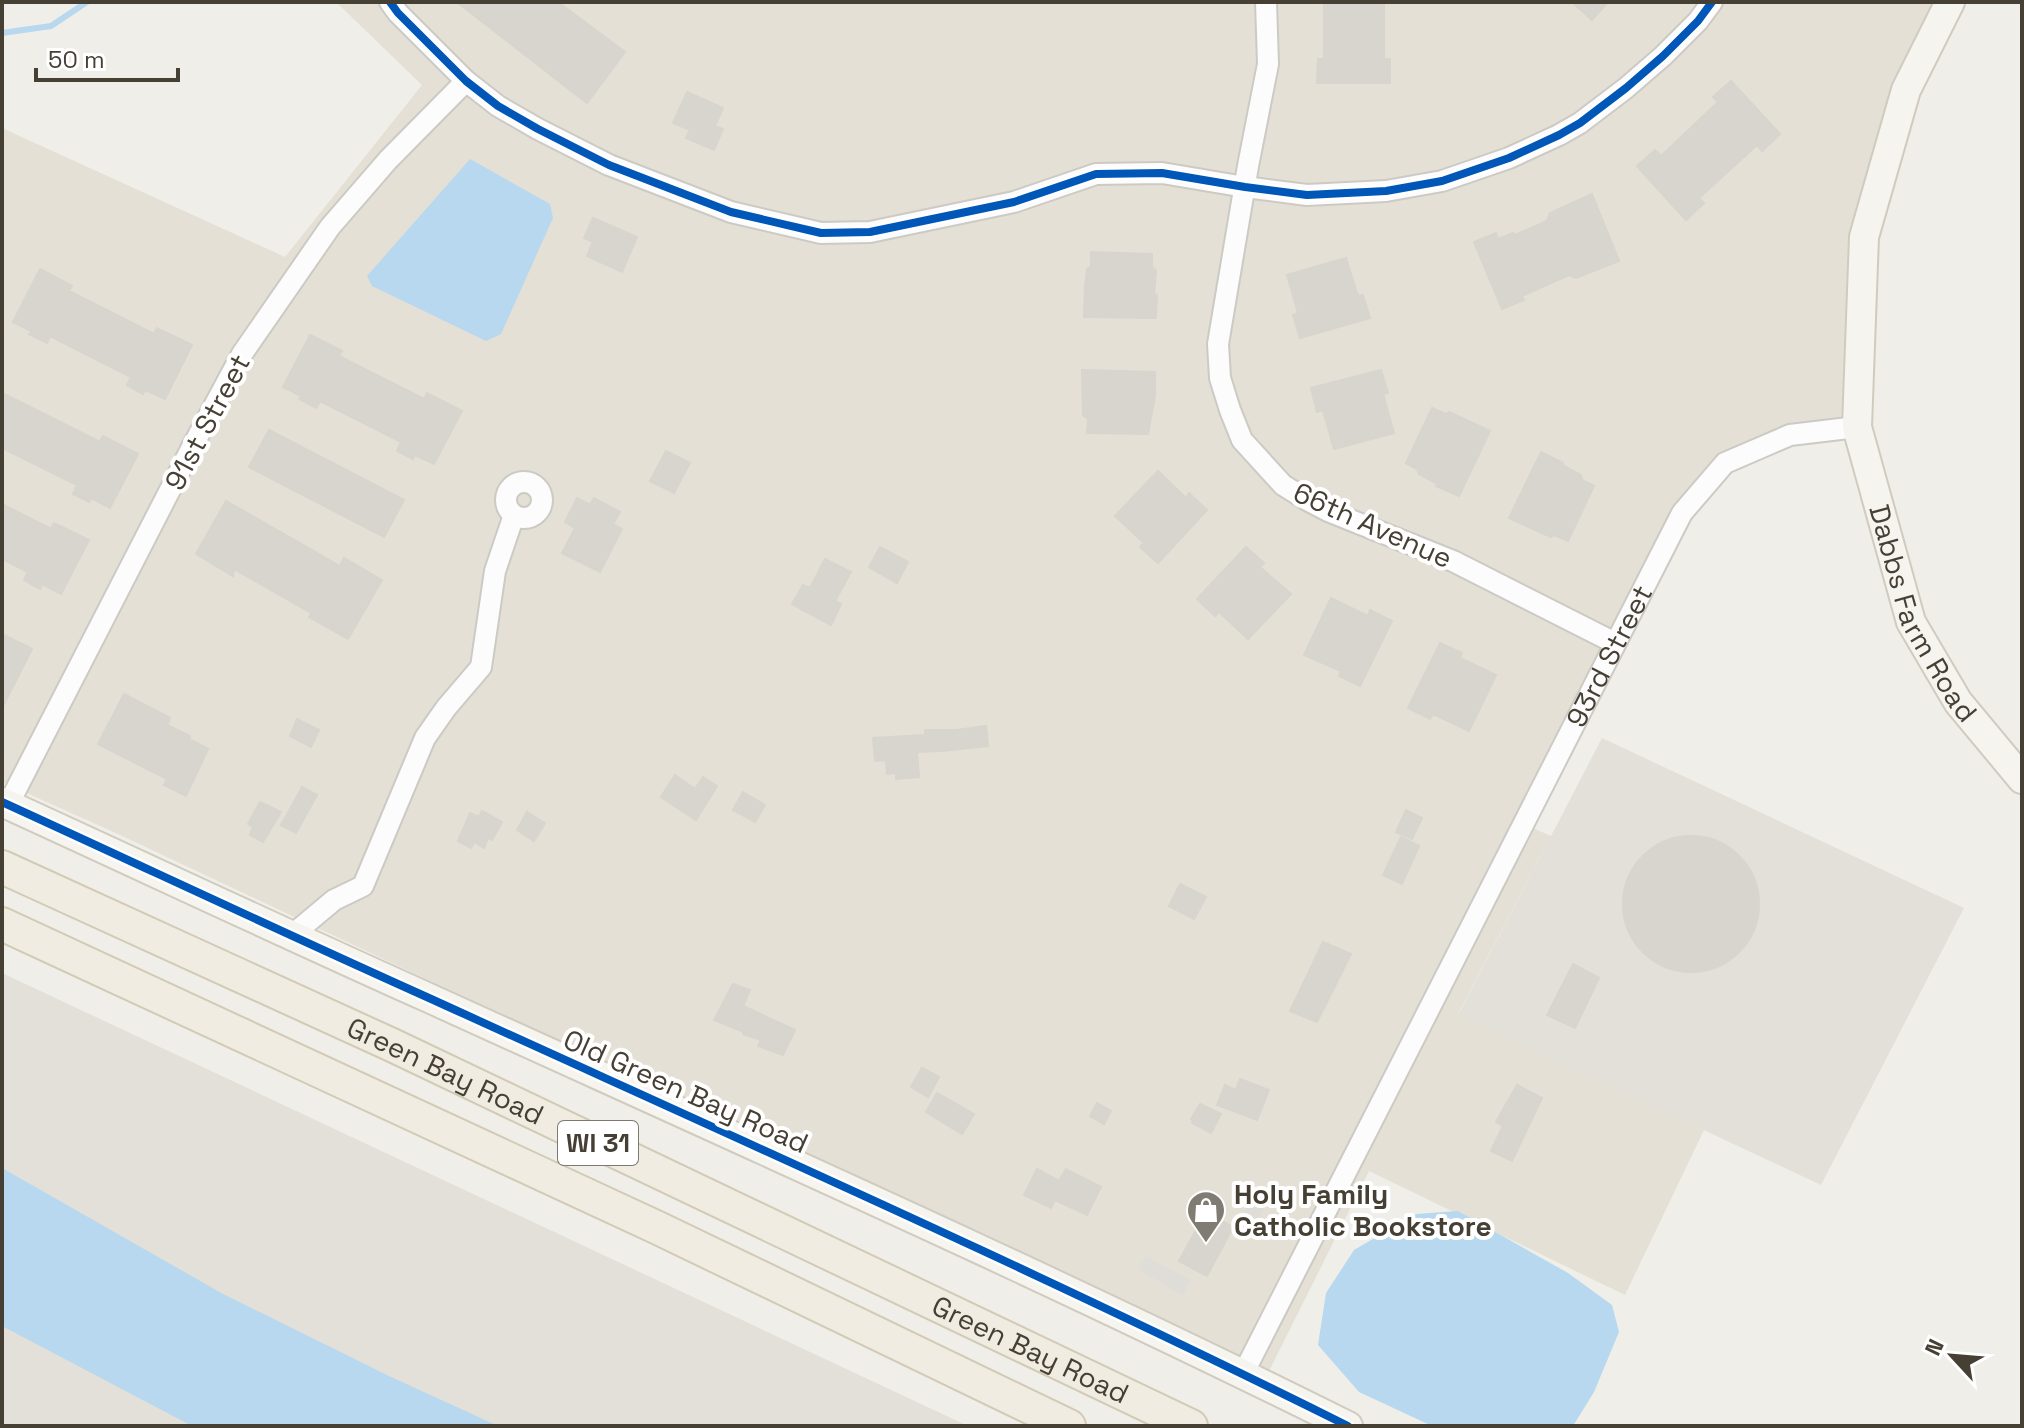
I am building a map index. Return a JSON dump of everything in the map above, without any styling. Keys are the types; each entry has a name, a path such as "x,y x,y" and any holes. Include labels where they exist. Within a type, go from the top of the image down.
{"main road":[{"name":"Green Bay Road","path":"2,867 392,1045 1191,1426"},
{"name":"Green Bay Road","path":"2,924 658,1228 1069,1426"}],"street":[{"path":"390,2 466,81 498,106 609,165 731,212 821,233 870,232 1014,202 1096,174 1162,173 1307,195 1386,191 1442,181 1509,158 1571,128 1626,88 1688,32 1712,2"},
{"name":"66th Avenue","path":"1266,2 1268,64 1218,344 1220,378 1242,440 1283,485 1307,500 1453,561 1615,643"},
{"path":"1857,427 1864,237 1906,90 1950,2"},
{"name":"91st Street","path":"5,803 242,354 330,227 388,160 466,81"},
{"name":"93rd Street","path":"1243,1374 1682,513 1725,463 1790,435 1857,427"},
{"name":"Dabbs Farm Road","path":"1857,427 1911,622 1958,702 2022,779"},
{"path":"291,936 334,900 363,886 425,738 481,667 495,571 514,515"},
{"name":"Old Green Bay Road","path":"5,803 795,1164 1348,1426"}],"shaded area":[{"path":"336,2 1950,2 1864,237 1857,427 1725,463 1682,513 1524,824 1551,836 1458,1014 1704,1130 1625,1295 1369,1171 1267,1375 2,782 2,128 285,257 422,85"},
{"path":"1602,738 1964,908 1821,1185 1458,1015"},
{"path":"2,973 968,1426 2,1426"},
{"path":"1254,1193 1267,1201 1247,1239 1234,1231"},
{"path":"1146,1256 1190,1280 1183,1295 1139,1270"}],"water":[{"path":"470,159 550,204 553,218 501,334 486,341 372,286 367,276"},
{"path":"2,1168 223,1294 498,1426 192,1426 2,1326"},
{"path":"1458,1211 1568,1273 1612,1305 1619,1332 1594,1392 1573,1426 1432,1426 1359,1392 1318,1345 1326,1293 1354,1250 1416,1214"}],"building":[{"path":"457,2 558,2 625,52 587,103"},
{"path":"1324,2 1384,2 1384,59 1390,59 1390,83 1317,83 1318,59 1324,59"},
{"path":"1572,2 1608,2 1592,20"},
{"path":"1731,81 1780,134 1762,151 1757,145 1699,198 1704,203 1686,220 1637,166 1655,150 1661,156 1718,102 1713,97"},
{"path":"687,92 723,108 715,126 723,129 714,150 686,138 690,130 673,123"},
{"path":"1592,194 1619,261 1576,278 1569,275 1522,296 1524,300 1502,309 1474,242 1496,233 1498,239 1513,233 1515,235 1547,221 1550,213"},
{"path":"593,218 637,237 622,272 587,256 593,242 584,238"},
{"path":"1091,252 1152,254 1152,267 1156,271 1156,318 1084,317"},
{"path":"1346,258 1358,296 1363,295 1370,318 1300,338 1293,315 1298,313 1287,275"},
{"path":"40,269 72,286 69,291 154,334 157,328 192,345 165,399 145,390 143,394 127,385 131,377 50,336 47,343 13,322"},
{"path":"310,335 342,351 339,356 424,399 427,393 462,411 434,464 397,451 401,442 320,401 316,408 283,387"},
{"path":"1082,370 1155,372 1155,396 1148,434 1087,433 1088,419 1083,415"},
{"path":"1381,370 1388,393 1383,394 1394,433 1334,449 1323,410 1317,412 1311,388"},
{"path":"2,393 100,442 103,436 138,454 110,508 91,498 89,502 73,494 77,485 2,448"},
{"path":"1432,408 1446,414 1449,412 1490,431 1459,496 1436,486 1406,463"},
{"path":"269,430 404,500 384,537 249,467"},
{"path":"666,451 690,463 674,493 650,481"},
{"path":"1541,452 1563,463 1594,486 1568,541 1554,535 1551,537 1509,518"},
{"path":"1158,471 1186,498 1189,493 1207,510 1158,563 1140,547 1144,543 1115,516"},
{"path":"577,498 590,505 594,498 620,512 613,524 622,529 600,572 562,553 575,528 565,522"},
{"path":"226,501 340,566 344,558 382,580 348,639 309,617 311,613 234,569 233,576 196,554"},
{"path":"2,504 51,529 54,523 89,540 61,594 42,584 40,589 24,580 28,572 2,559"},
{"path":"880,547 908,562 897,583 869,567"},
{"path":"1246,547 1264,563 1260,567 1291,594 1248,639 1219,612 1215,616 1197,599"},
{"path":"825,559 851,572 835,601 841,604 831,625 792,604 803,585 810,588"},
{"path":"1331,598 1368,616 1370,610 1392,621 1360,686 1339,676 1341,671 1304,655"},
{"path":"2,634 32,649 2,708"},
{"path":"1440,643 1462,653 1460,658 1496,675 1469,731 1433,714 1430,719 1408,708"},
{"path":"124,694 170,718 167,725 208,749 186,796 164,785 167,779 98,744"},
{"path":"297,719 319,730 311,747 290,736"},
{"path":"986,726 988,746 917,752 919,777 896,779 896,773 887,774 886,760 875,761 873,738 925,735 925,730"},
{"path":"675,775 695,789 703,777 717,786 696,820 661,797"},
{"path":"302,787 317,795 296,833 281,825"},
{"path":"743,792 765,805 755,822 733,810"},
{"path":"260,802 281,812 263,842 250,835 253,827 248,824"},
{"path":"1406,810 1422,818 1412,839 1396,832"},
{"path":"482,811 502,822 492,840 488,838 484,848 474,842 471,848 458,841 470,813 479,817"},
{"path":"527,812 545,823 534,841 517,830"},
{"path":"1691,836 1717,841 1739,856 1754,878 1759,904 1754,930 1739,952 1717,967 1691,972 1665,967 1643,952 1628,930 1623,904 1628,878 1643,856 1665,841"},
{"path":"1401,837 1419,846 1402,884 1383,875"},
{"path":"1180,884 1206,897 1194,919 1169,906"},
{"path":"1323,942 1351,954 1317,1022 1290,1011"},
{"path":"1573,964 1599,978 1575,1028 1547,1015"},
{"path":"733,984 750,990 743,1006 795,1030 783,1055 758,1046 761,1040 714,1020"},
{"path":"922,1068 939,1077 928,1097 911,1087"},
{"path":"1240,1079 1269,1090 1257,1120 1217,1105 1225,1085 1236,1090"},
{"path":"1517,1085 1542,1098 1512,1161 1491,1151 1503,1126 1496,1122"},
{"path":"937,1093 974,1114 962,1134 926,1112"},
{"path":"1097,1103 1111,1111 1104,1124 1090,1116"},
{"path":"1200,1104 1221,1114 1211,1133 1192,1123 1191,1119"},
{"path":"1037,1169 1059,1181 1066,1169 1101,1187 1087,1215 1055,1200 1051,1208 1024,1195"},
{"name":"Holy Family Catholic Bookstore","path":"1206,1212 1233,1227 1207,1276 1179,1261"}],"waterway":[{"path":"2,33 51,26 87,2"}],"cycle path":[{"path":"390,2 466,81 498,106 538,129 609,165 731,212 821,233 870,232 1014,202 1096,174 1162,173 1307,195 1386,191 1442,181 1509,158 1580,123 1663,56 1712,2"},
{"path":"2,802 1005,1261 1348,1426"}],"place":[{"name":"Holy Family Catholic Bookstore","path":"1206,1244"}]}
